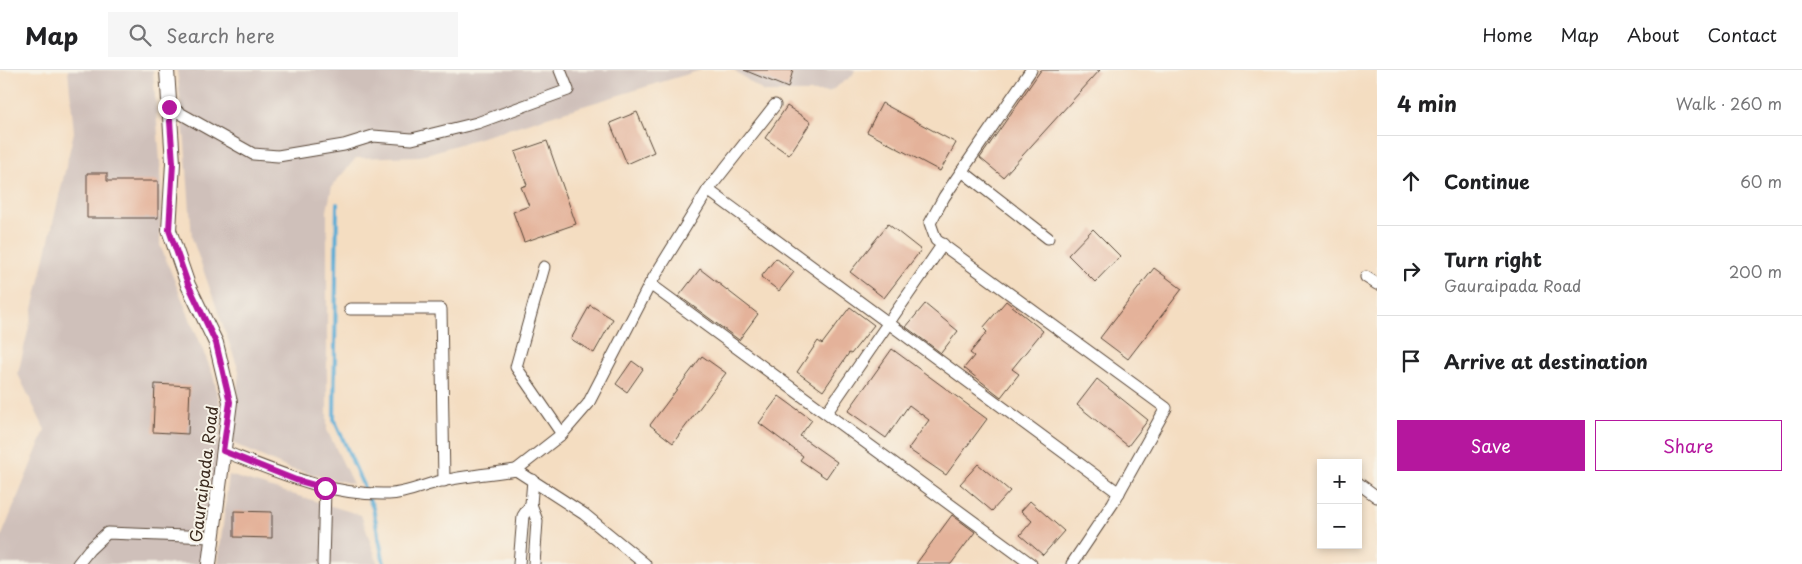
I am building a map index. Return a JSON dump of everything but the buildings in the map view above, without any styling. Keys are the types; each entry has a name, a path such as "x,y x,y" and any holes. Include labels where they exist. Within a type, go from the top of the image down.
{"street":[{"name":"Gauraipada Road","path":"167,70 173,163 169,230 188,284 218,351 230,402 209,564"},
{"path":"169,107 253,154 278,156 344,145 373,136 412,139 477,123 568,90 560,70"},
{"path":"1031,70 944,197 930,223 936,240 1166,408 1119,492 1072,564"},
{"path":"223,451 296,480 325,488 355,493 391,494 444,481 516,470 562,434 588,404 650,284 708,190 775,105"},
{"path":"962,171 1048,238"},
{"path":"708,190 1119,492"},
{"path":"827,412 943,244"},
{"path":"544,267 516,367 562,434"},
{"path":"1366,277 1377,284"},
{"path":"650,284 827,412 1031,564"},
{"path":"350,309 441,309 444,481"},
{"path":"516,470 584,514 645,564"},
{"path":"533,480 531,504 537,521 534,564"},
{"path":"1362,486 1377,497"},
{"path":"323,564 325,488"},
{"path":"519,564 523,516 531,504"},
{"path":"78,564 88,550 107,534 212,537"}],"shaded area":[{"path":"68,70 153,70 161,174 160,245 213,375 223,416 204,564 0,564 0,540 45,430 18,374 74,132"},
{"path":"177,70 701,70 420,156 356,158 332,186 327,211 327,430 353,484 290,469 232,443 239,371 192,238 185,142"},
{"path":"734,70 855,70 852,76 829,92 764,92"},
{"path":"229,475 361,515 378,564 218,564"}],"waterway":[{"path":"337,204 334,419 373,508 384,564"}],"route":[{"path":"169,107 173,163 169,230 188,284 216,343 230,402 223,451 296,480 325,488"}]}
